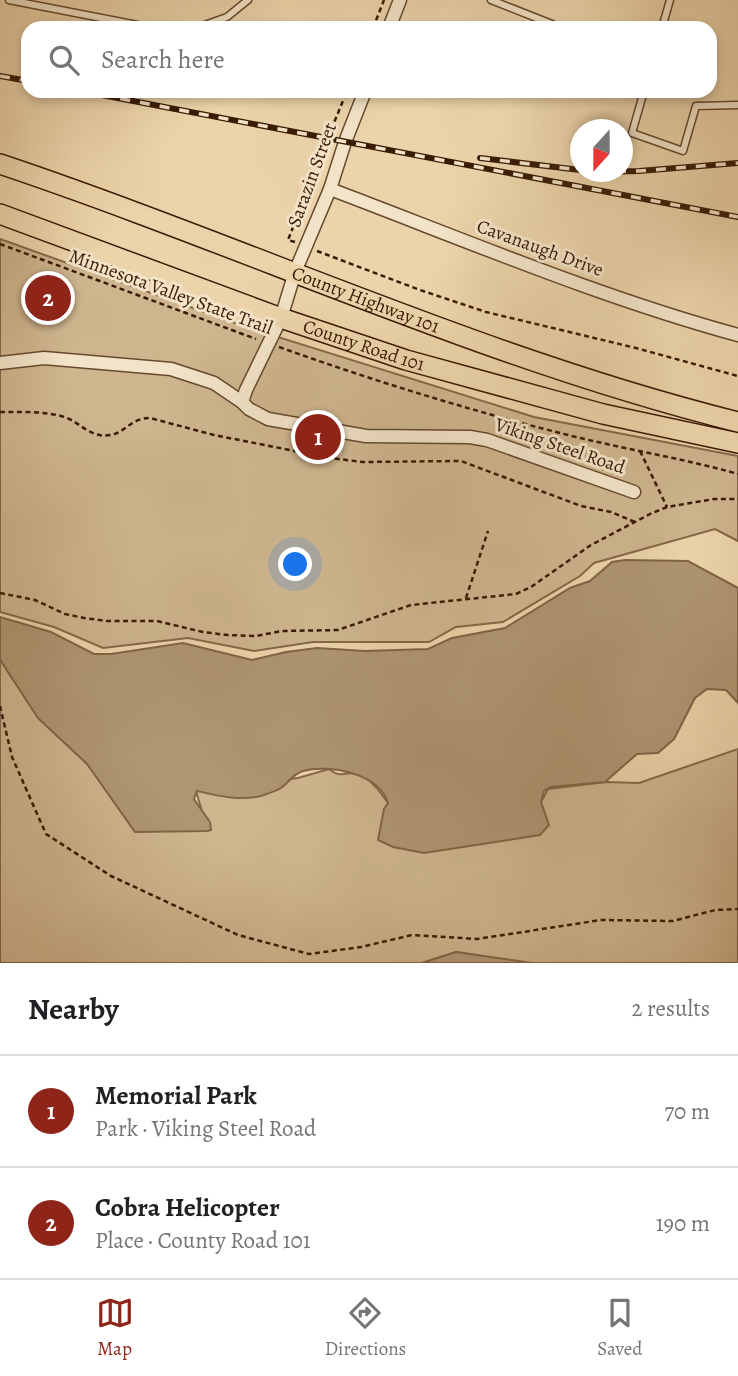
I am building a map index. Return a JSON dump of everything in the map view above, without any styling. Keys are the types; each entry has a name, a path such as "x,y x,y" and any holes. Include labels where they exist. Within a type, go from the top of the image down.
{"main road":[{"name":"County Highway 101","path":"0,164 554,367 665,403 738,422"},
{"name":"County Road 101","path":"0,214 281,318 406,360 618,418 738,443"}],"street":[{"path":"392,21 400,0"},
{"name":"Sarazin Street","path":"295,272 330,190 362,98"},
{"name":"Cavanaugh Drive","path":"330,190 592,288 738,335"},
{"path":"242,402 281,318 295,272"},
{"name":"Viking Steel Road","path":"0,363 44,358 171,369 214,383 249,409 268,419 366,436 470,437 487,440 634,492"}],"lane":[{"path":"9,0 117,21"},
{"path":"216,21 227,17 248,0"},
{"path":"491,0 544,21"},
{"path":"664,21 670,0"},
{"path":"643,98 632,133 682,151 696,106 738,105"}],"path":[{"path":"376,21 384,0"},
{"path":"344,98 331,130 332,139 320,158 288,240 366,271 486,312 738,376"},
{"name":"Minnesota Valley State Trail","path":"0,244 372,380 468,409 738,474"},
{"path":"0,412 60,415 90,434 112,435 139,418 150,418 214,435 341,459 363,462 461,461 582,506 611,512 635,522"},
{"path":"640,452 667,507"},
{"path":"0,593 35,600 65,614 84,618 157,621 227,635 256,636 304,629 338,630 411,606 516,594 531,587 592,545 667,507 714,499 738,499"},
{"path":"466,598 488,531"},
{"path":"0,706 12,757 46,834 111,876 238,935 309,954 361,947 412,935 477,939 601,919 673,921 716,910 738,909"}],"shaded area":[{"path":"0,239 249,328 534,417 738,456 738,541 715,529 594,563 580,576 503,622 456,627 429,642 313,642 254,651 188,638 103,648 54,627 0,612"},
{"path":"688,561 738,588 738,703 726,690 707,689 695,698 674,739 658,753 637,754 605,782 551,787 544,791 541,802 549,825 540,835 424,853 393,847 378,840 384,809 388,803 383,793 375,784 364,778 326,769 300,772 281,788 261,796 236,798 197,791 194,799 210,822 211,830 135,832 87,764 38,718 0,659 0,617 51,632 94,654 183,643 252,660 317,648 365,651 428,649 452,638 505,628 570,588 590,581 612,562"},
{"path":"0,656 75,751 204,818 196,791 298,778 329,769 337,774 353,773 366,778 388,803 545,815 541,802 548,789 606,782 639,783 738,749 738,963 522,963 456,952 422,963 0,963"},
{"path":"456,952 532,963 422,963"}],"railway":[{"path":"0,76 21,80"},
{"path":"118,98 738,217"},
{"path":"480,158 570,169"},
{"path":"633,171 738,163"}],"place":[{"name":"Cobra Helicopter","path":"48,298"},
{"name":"Memorial Park","path":"318,437"}]}
